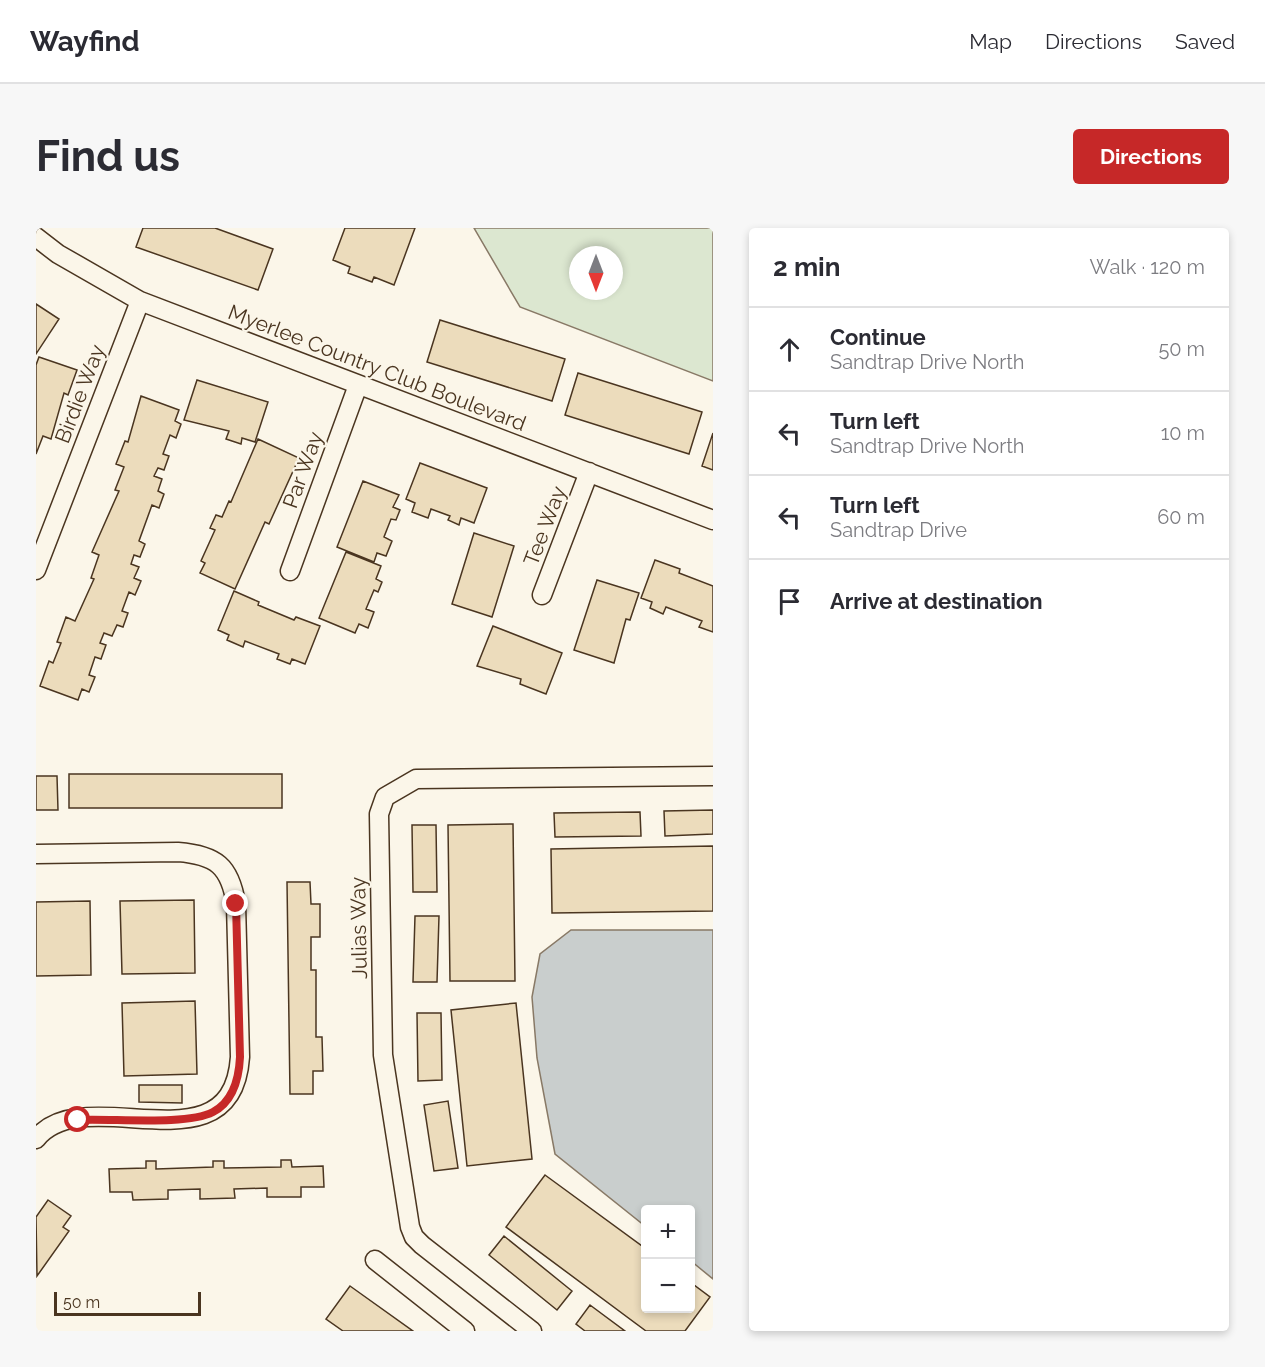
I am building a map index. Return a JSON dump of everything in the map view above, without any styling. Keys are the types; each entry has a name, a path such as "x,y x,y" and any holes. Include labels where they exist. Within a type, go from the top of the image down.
{"street":[{"name":"Myerlee Country Club Boulevard","path":"36,237 58,254 140,300 713,520"},
{"name":"Birdie Way","path":"36,570 140,300"},
{"name":"Par Way","path":"290,571 358,385"},
{"name":"Tee Way","path":"542,595 589,472"},
{"name":"Julias Way","path":"532,1331 422,1245 414,1237 410,1227 383,1056 380,814 385,797 416,780 713,776"},
{"path":"36,855 178,852 199,854 219,863 232,881 236,904 239,1070 239,1078 229,1099 212,1112 191,1117 78,1120 57,1124 36,1139"},
{"path":"375,1260 465,1331"}],"green space":[{"path":"474,228 713,228 713,381 520,307"}],"shaded area":[{"path":"571,930 713,930 713,1279 695,1264 695,1205 641,1205 641,1223 555,1154 537,1058 532,997 540,954"}],"building":[{"path":"143,228 215,228 273,249 258,290 136,247"},
{"path":"345,228 415,228 394,285 374,277 372,282 348,273 350,267 333,260"},
{"path":"36,304 59,319 36,354"},
{"path":"440,320 565,359 552,401 427,362"},
{"path":"39,357 77,370 68,395 64,393 51,439 43,436 36,454 36,365"},
{"path":"578,373 702,412 689,454 565,415"},
{"path":"197,380 268,402 255,442 242,438 241,444 226,439 229,431 184,420"},
{"path":"141,396 179,410 175,421 181,424 176,438 170,435 163,454 169,456 164,470 158,468 154,476 162,479 158,491 164,494 159,508 152,505 139,541 145,544 140,557 134,555 131,564 139,567 134,578 141,581 135,595 129,592 122,611 128,613 123,627 117,625 112,636 104,633 100,643 106,645 101,659 95,657 89,675 95,677 89,692 82,689 78,700 40,686 49,661 53,663 61,643 57,642 66,617 75,621 94,579 91,578 99,555 92,552 119,491 115,490 124,467 116,464 125,441 128,442"},
{"path":"713,433 713,470 702,466"},
{"path":"258,439 299,458 269,524 265,522 235,589 200,573 205,563 201,561 215,530 210,528 216,515 222,517 229,501 231,502"},
{"path":"420,463 487,488 474,523 461,518 459,525 448,520 450,516 431,509 428,518 412,512 415,503 406,499"},
{"path":"363,481 399,495 393,507 400,510 396,520 391,519 384,537 392,541 386,556 377,553 374,562 337,547"},
{"path":"474,533 514,546 492,617 452,604"},
{"path":"346,552 381,566 376,579 382,582 378,592 374,590 366,609 374,612 368,628 359,624 355,633 319,618"},
{"path":"655,560 680,569 679,573 713,586 713,632 699,627 702,621 666,607 663,614 650,608 652,602 641,598"},
{"path":"597,580 639,593 630,620 626,619 614,663 574,650"},
{"path":"234,591 259,602 258,605 294,620 296,617 320,626 305,664 292,659 290,664 277,659 279,654 245,641 243,647 227,640 229,635 218,630"},
{"path":"493,626 562,653 546,694 520,684 521,679 477,666"},
{"path":"69,774 282,774 282,808 69,808"},
{"path":"36,776 57,776 58,810 36,810"},
{"path":"713,810 713,834 665,836 664,811"},
{"path":"640,812 641,836 555,837 554,813"},
{"path":"513,824 515,981 450,981 448,825"},
{"path":"412,825 436,825 437,892 413,892"},
{"path":"713,846 713,911 552,913 551,849"},
{"path":"287,882 310,882 311,904 320,904 320,937 311,937 311,970 316,970 316,1037 322,1037 323,1071 313,1071 313,1094 290,1094"},
{"path":"194,900 195,973 122,974 120,901"},
{"path":"90,901 91,975 36,976 36,902"},
{"path":"415,916 439,916 437,982 413,982"},
{"path":"195,1001 197,1074 124,1076 122,1003"},
{"path":"516,1003 532,1159 467,1166 451,1010"},
{"path":"417,1013 441,1013 442,1080 418,1081"},
{"path":"139,1085 182,1085 182,1103 139,1102"},
{"path":"448,1101 458,1168 434,1171 424,1105"},
{"path":"281,1160 291,1160 292,1167 323,1166 324,1187 301,1187 301,1197 267,1197 267,1188 234,1189 235,1198 200,1199 200,1189 168,1190 168,1199 133,1200 132,1192 110,1192 109,1169 146,1168 146,1161 156,1161 156,1169 213,1167 213,1161 224,1161 224,1168 281,1167"},
{"path":"545,1175 641,1245 641,1313 695,1313 695,1286 710,1297 685,1331 646,1331 506,1227"},
{"path":"48,1200 71,1216 63,1227 69,1231 37,1276 36,1217"},
{"path":"504,1236 572,1291 557,1310 489,1255"},
{"path":"350,1286 413,1331 343,1331 326,1319"},
{"path":"590,1305 625,1331 585,1331 576,1324"}],"route":[{"path":"78,1120 191,1117 212,1112 229,1099 239,1078 240,1057 236,904"}]}
